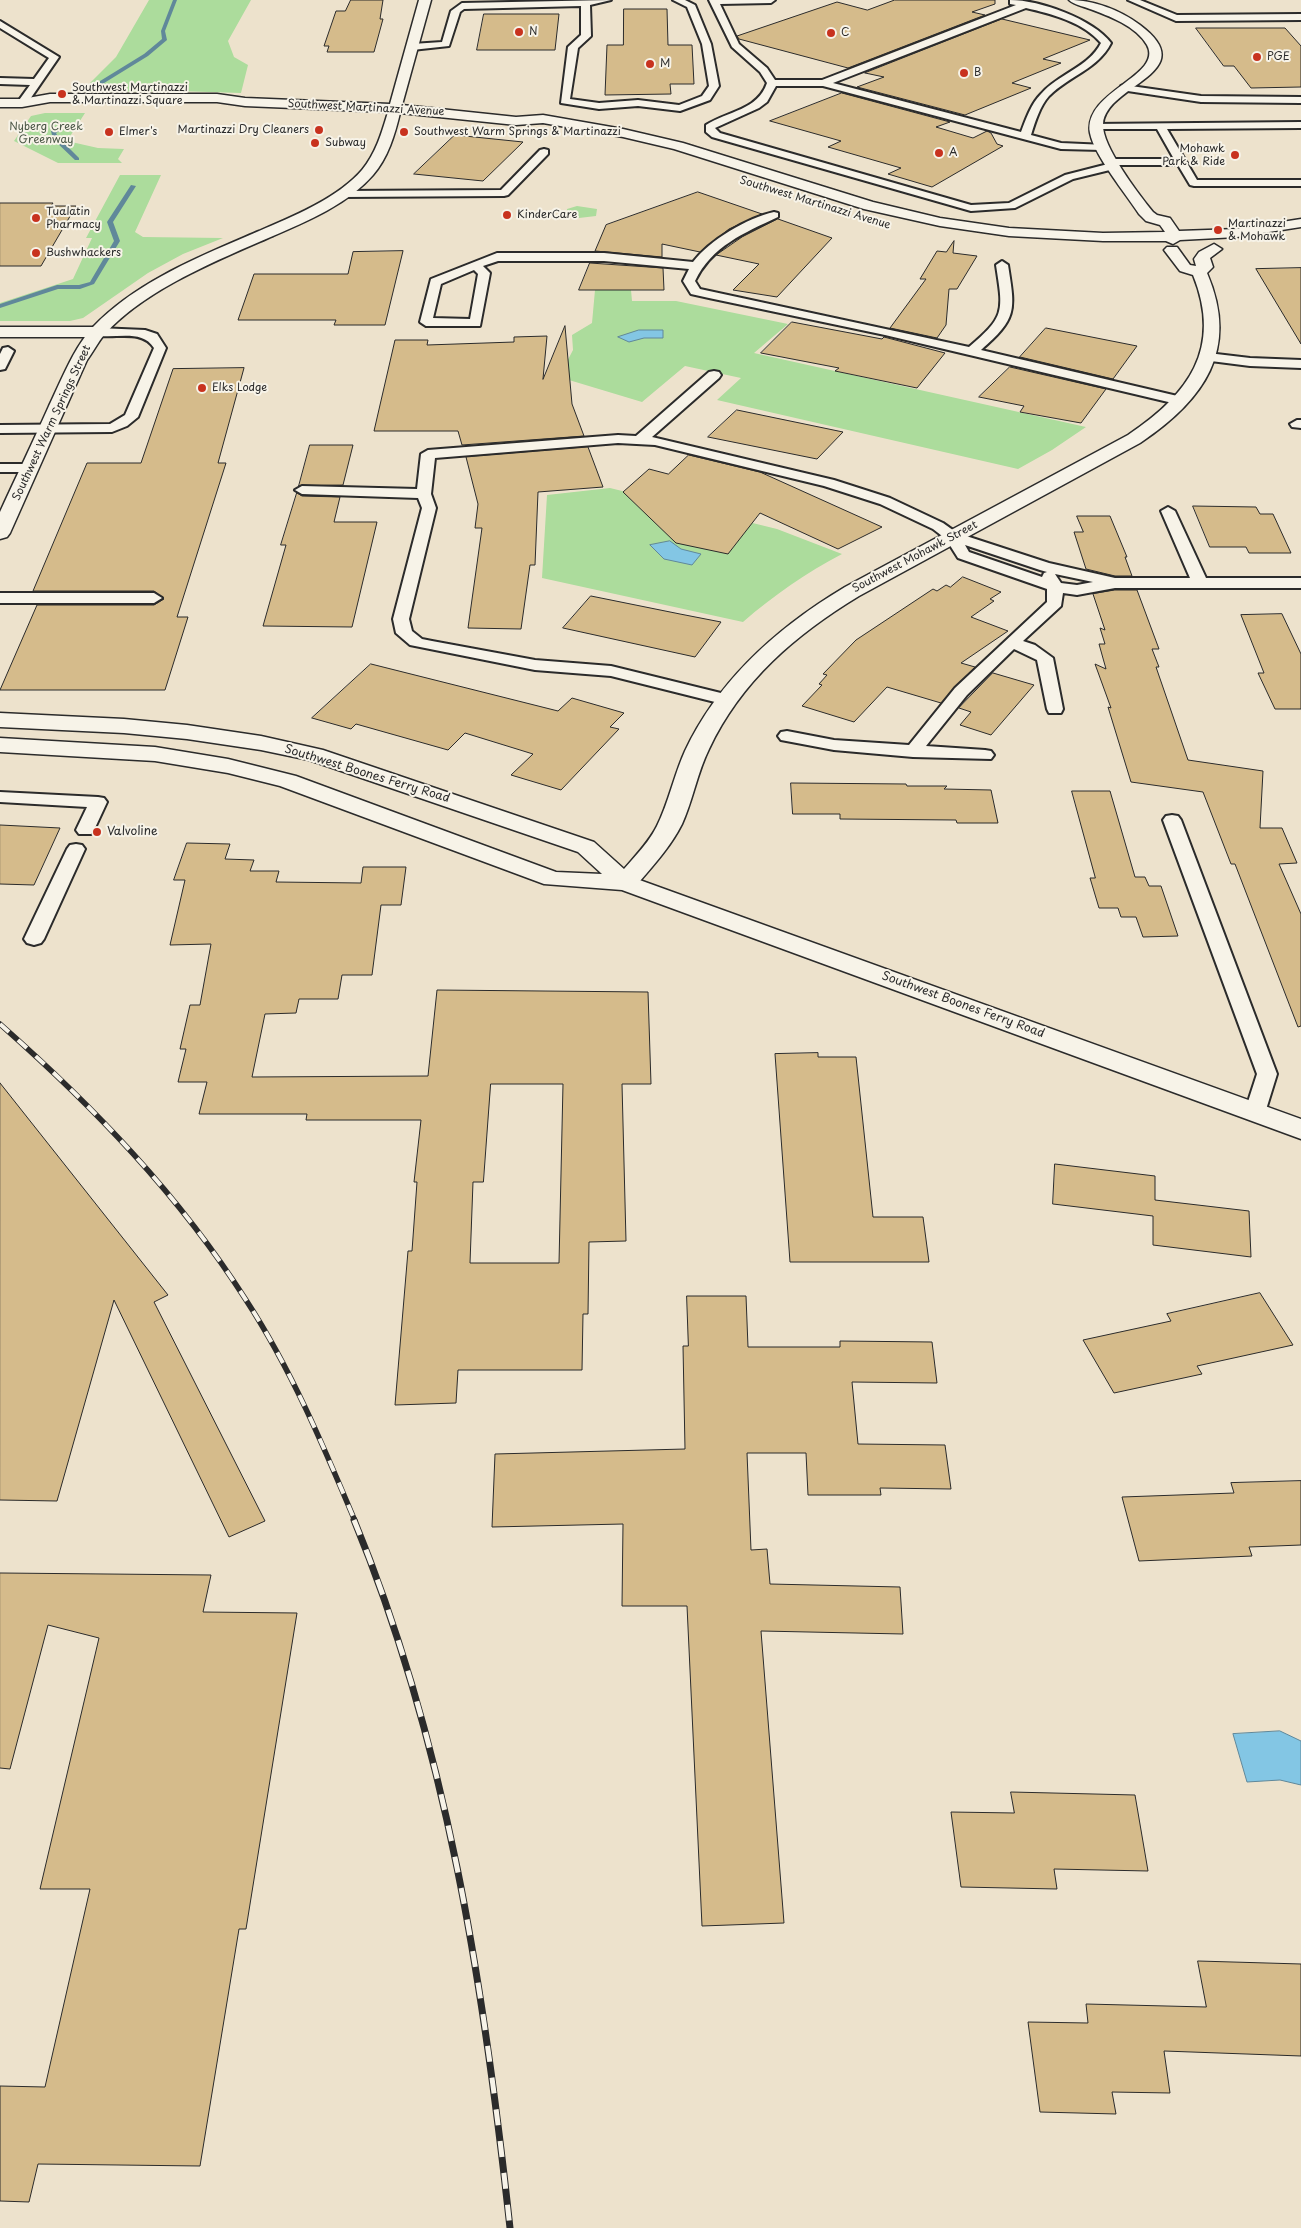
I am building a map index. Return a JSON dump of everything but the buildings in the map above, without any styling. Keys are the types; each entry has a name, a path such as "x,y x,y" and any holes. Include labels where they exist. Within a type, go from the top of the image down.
{"street":[{"name":"Southwest Warm Springs Street","path":"0,533 80,360 98,332 133,302 170,278 209,258 304,217 342,194 359,182 376,161 386,141 425,0"},
{"path":"1075,0 1113,13 1134,24 1147,37 1154,48 1154,61 1146,72 1111,97 1102,108 1096,126 1102,147 1151,218 1166,221 1185,268 1199,272 1205,267 1202,259 1204,255 1214,249"},
{"name":"Southwest Martinazzi Avenue","path":"0,103 22,103 45,108 213,107 245,102 396,108 516,121 543,119 650,139 729,162 846,200 930,220 1009,232 1122,238 1214,249 1301,238"},
{"name":"Southwest Martinazzi Avenue","path":"516,121 531,129 588,139 662,157"},
{"path":"1122,238 1140,231 1151,218"},
{"name":"Southwest Martinazzi Avenue","path":"918,232 1007,244 1108,250 1174,243 1301,223"},
{"name":"Southwest Mohawk Street","path":"625,883 651,853 669,825 697,749 726,700 745,677 800,624 852,591 1126,443 1153,425 1181,401 1197,381 1212,345 1212,307 1199,272"},
{"path":"0,332 98,332"},
{"name":"Southwest Boones Ferry Road","path":"0,720 124,726 186,732 261,743 315,755 586,847 625,883"},
{"name":"Southwest Boones Ferry Road","path":"0,745 155,754 228,766 296,784 553,878 625,883 1256,1111 1301,1129"}],"lane":[{"path":"412,47 446,44 456,11 462,6 607,0"},
{"path":"586,1 586,36 573,47 564,101 599,106 629,114 660,113 680,108 706,98 714,86 706,41 694,11 691,5 677,0"},
{"path":"770,0 714,1 735,45 764,70 772,83"},
{"path":"1002,0 1025,5 1078,23 1102,36 1106,43 1099,56 1064,78 1044,96 1030,120 1024,137"},
{"path":"1136,2 1169,4"},
{"path":"1136,2 1176,18 1301,17"},
{"path":"823,83 1025,5"},
{"path":"1,26 54,56 22,103"},
{"path":"0,81 36,82"},
{"path":"772,83 823,83 1061,146 1102,147"},
{"path":"772,83 764,100 755,107 714,124 710,128 710,132 971,208 1011,206 1069,177 1112,164 1181,162"},
{"path":"1124,88 1201,99 1301,100"},
{"path":"1096,126 1301,125"},
{"path":"1160,126 1194,183 1301,183"},
{"path":"342,194 504,193 544,152"},
{"path":"774,215 716,243 695,266 689,282 695,291 717,298 810,314 1181,401"},
{"path":"475,265 484,273 476,322 426,322 435,282 475,265 497,257 604,257 695,266"},
{"path":"972,351 1000,328 1009,310 1002,265"},
{"path":"0,429 112,428 130,417 160,348 153,337 141,333 98,332"},
{"path":"0,366 8,351"},
{"path":"1208,357 1250,362 1301,364"},
{"path":"641,439 714,375"},
{"path":"726,700 612,672 535,665 416,642 404,633 401,619 429,508 424,494 428,454 618,439 641,439 829,483 885,501 938,526 952,536 1045,567 1115,584"},
{"path":"0,468 30,468"},
{"path":"302,490 424,494"},
{"path":"1168,511 1200,583"},
{"path":"952,536 963,556 1055,588 1077,590 1115,584 1301,582"},
{"path":"913,752 923,737 992,661 1055,603 1055,588 1045,567"},
{"path":"0,598 154,598"},
{"path":"1012,643 1029,648 1045,658 1055,709"},
{"path":"787,736 834,745 913,752 985,755"},
{"path":"0,797 98,802 85,830"},
{"path":"1172,820 1267,1074 1256,1111"},
{"path":"34,938 76,849"}],"green space":[{"path":"149,0 251,0 228,41 234,57 248,65 241,93 178,91 81,92 116,57"},
{"name":"Nyberg Creek Greenway","path":"45,113 85,113 67,141 98,148 124,149 118,159 122,163 58,163 14,141 31,116"},
{"path":"120,175 161,175 135,232 143,237 223,238 183,254 148,273 83,318 70,321 0,321 0,303 73,279 92,238 86,238"},
{"path":"577,206 597,209 596,216 579,218 567,215 567,209"},
{"path":"595,290 631,290 632,301 676,301 788,324 754,353 1086,427 1052,450 1018,469 717,400 741,378 685,366 642,402 559,377 573,350 572,335 592,323"},
{"path":"610,488 777,529 842,554 791,585 743,622 542,578 547,495"}],"water":[{"path":"639,330 663,330 663,338 644,338 629,342 618,337"},
{"path":"670,541 681,549 701,554 692,565 664,559 650,545"},
{"path":"1280,1731 1301,1741 1301,1785 1280,1780 1247,1782 1233,1734"}],"waterway":[{"path":"94,87 146,55 165,39 163,31 175,0"},
{"path":"63,127 53,132 55,138 77,159"},
{"path":"0,306 57,287 80,287 92,283 117,241 110,222 133,186"}],"railway":[{"path":"0,1024 68,1087 133,1153 220,1261 278,1353 318,1436 355,1521"},
{"path":"354,1520 386,1605 414,1692 437,1779 457,1868 474,1957 488,2047 510,2228"}],"place":[{"name":"N","path":"519,32"},
{"name":"C","path":"831,33"},
{"name":"PGE","path":"1257,57"},
{"name":"M","path":"650,64"},
{"name":"B","path":"964,73"},
{"name":"Southwest Martinazzi & Martinazzi Square","path":"62,94"},
{"name":"Martinazzi Dry Cleaners","path":"319,130"},
{"name":"Elmer's","path":"109,132"},
{"name":"Southwest Warm Springs & Martinazzi","path":"404,132"},
{"name":"Subway","path":"315,143"},
{"name":"A","path":"939,153"},
{"name":"Mohawk Park & Ride","path":"1235,155"},
{"name":"KinderCare","path":"507,215"},
{"name":"Tualatin Pharmacy","path":"36,218"},
{"name":"Martinazzi & Mohawk","path":"1218,230"},
{"name":"Bushwhackers","path":"36,253"},
{"name":"Elks Lodge","path":"202,388"},
{"name":"Valvoline","path":"97,832"}]}
